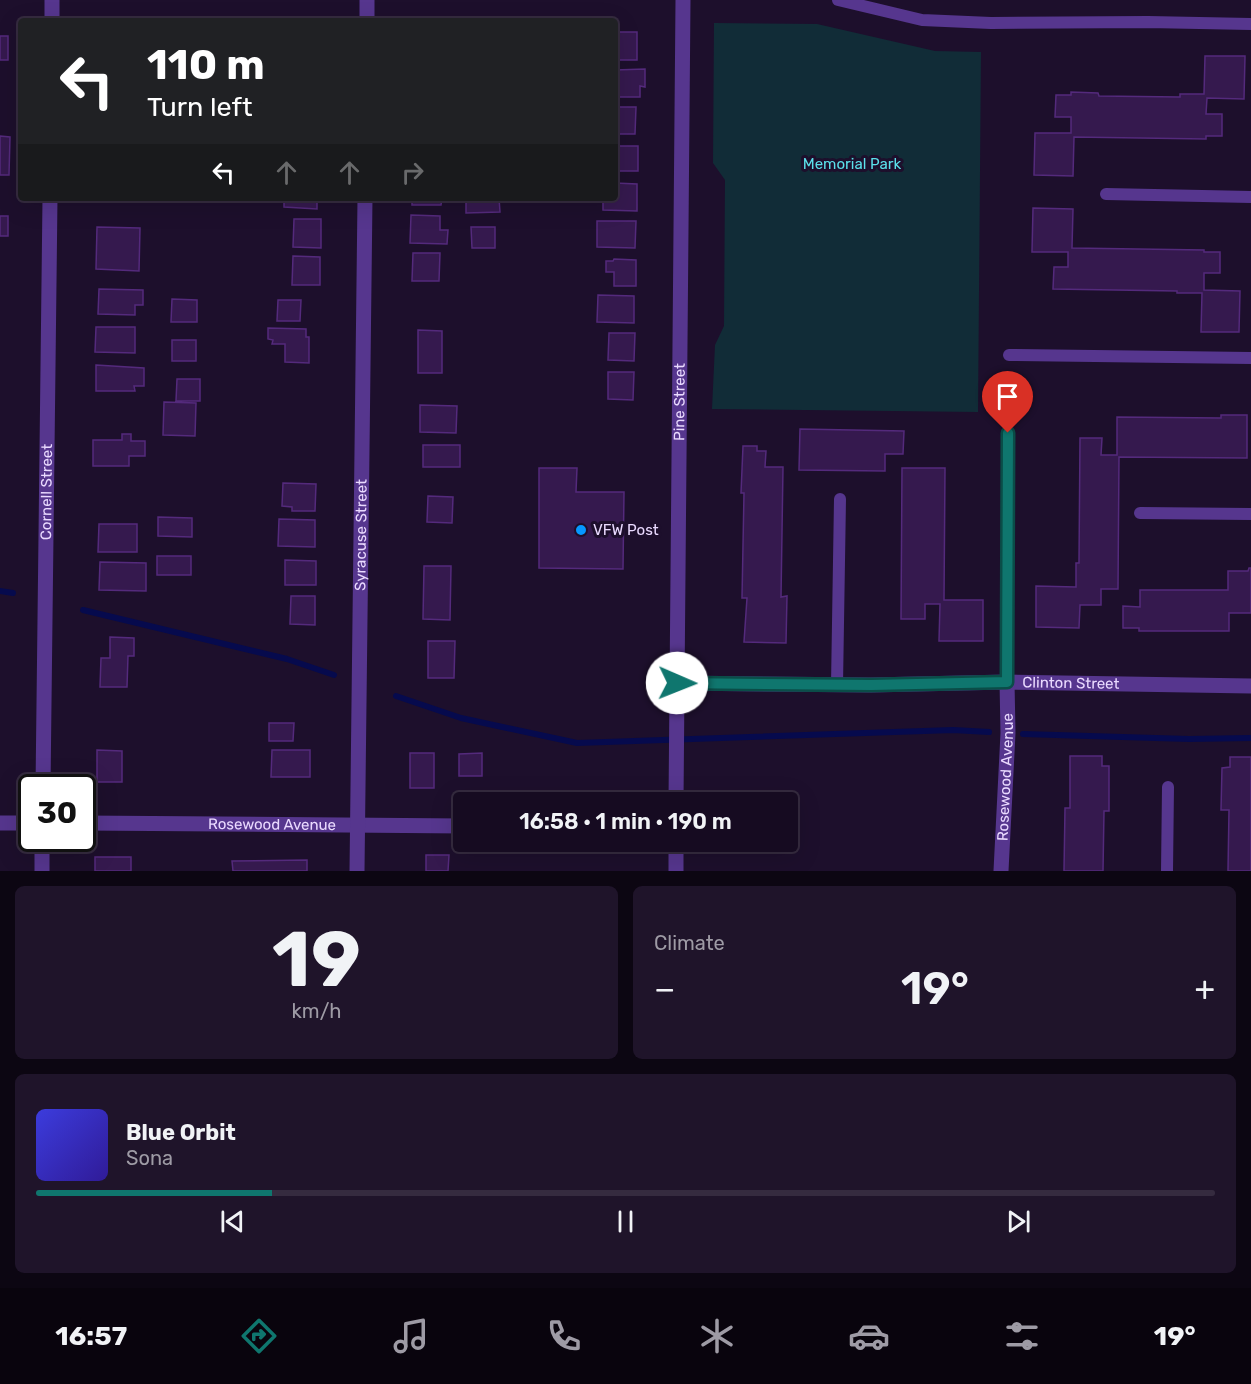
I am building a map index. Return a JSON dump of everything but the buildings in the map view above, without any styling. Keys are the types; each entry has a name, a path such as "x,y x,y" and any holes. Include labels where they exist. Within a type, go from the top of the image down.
{"street":[{"path":"52,0 52,18"},
{"path":"367,0 367,18"},
{"name":"Pine Street","path":"676,792 683,0"},
{"name":"Cornell Street","path":"43,774 50,201"},
{"name":"Syracuse Street","path":"357,871 365,201"},
{"name":"Clinton Street","path":"677,683 837,685 1007,682 1251,687"},
{"name":"Rosewood Avenue","path":"1001,871 1008,733 1007,682"},
{"path":"0,823 18,823"},
{"name":"Rosewood Avenue","path":"96,823 453,826"},
{"path":"42,852 42,871"},
{"path":"676,852 676,871"}],"lane":[{"path":"838,0 922,20 991,23 1251,24"},
{"path":"1106,194 1251,197"},
{"path":"1009,354 1251,358"},
{"path":"1007,682 1008,433"},
{"path":"837,685 840,499"},
{"path":"1140,513 1251,514"},
{"path":"1167,871 1168,787"}],"green space":[{"name":"Memorial Park","path":"714,23 817,24 935,51 981,52 978,412 712,409 715,345 724,326 725,180 713,163"}],"waterway":[{"path":"0,591 13,593"},
{"path":"83,610 287,659 334,675"},
{"path":"396,696 461,718 577,743 953,730 989,732"},
{"path":"1023,734 1189,739 1251,738"}],"place":[{"name":"VFW Post","path":"581,530"}],"route":[{"path":"677,683 871,685 1007,682 1008,433"}]}
